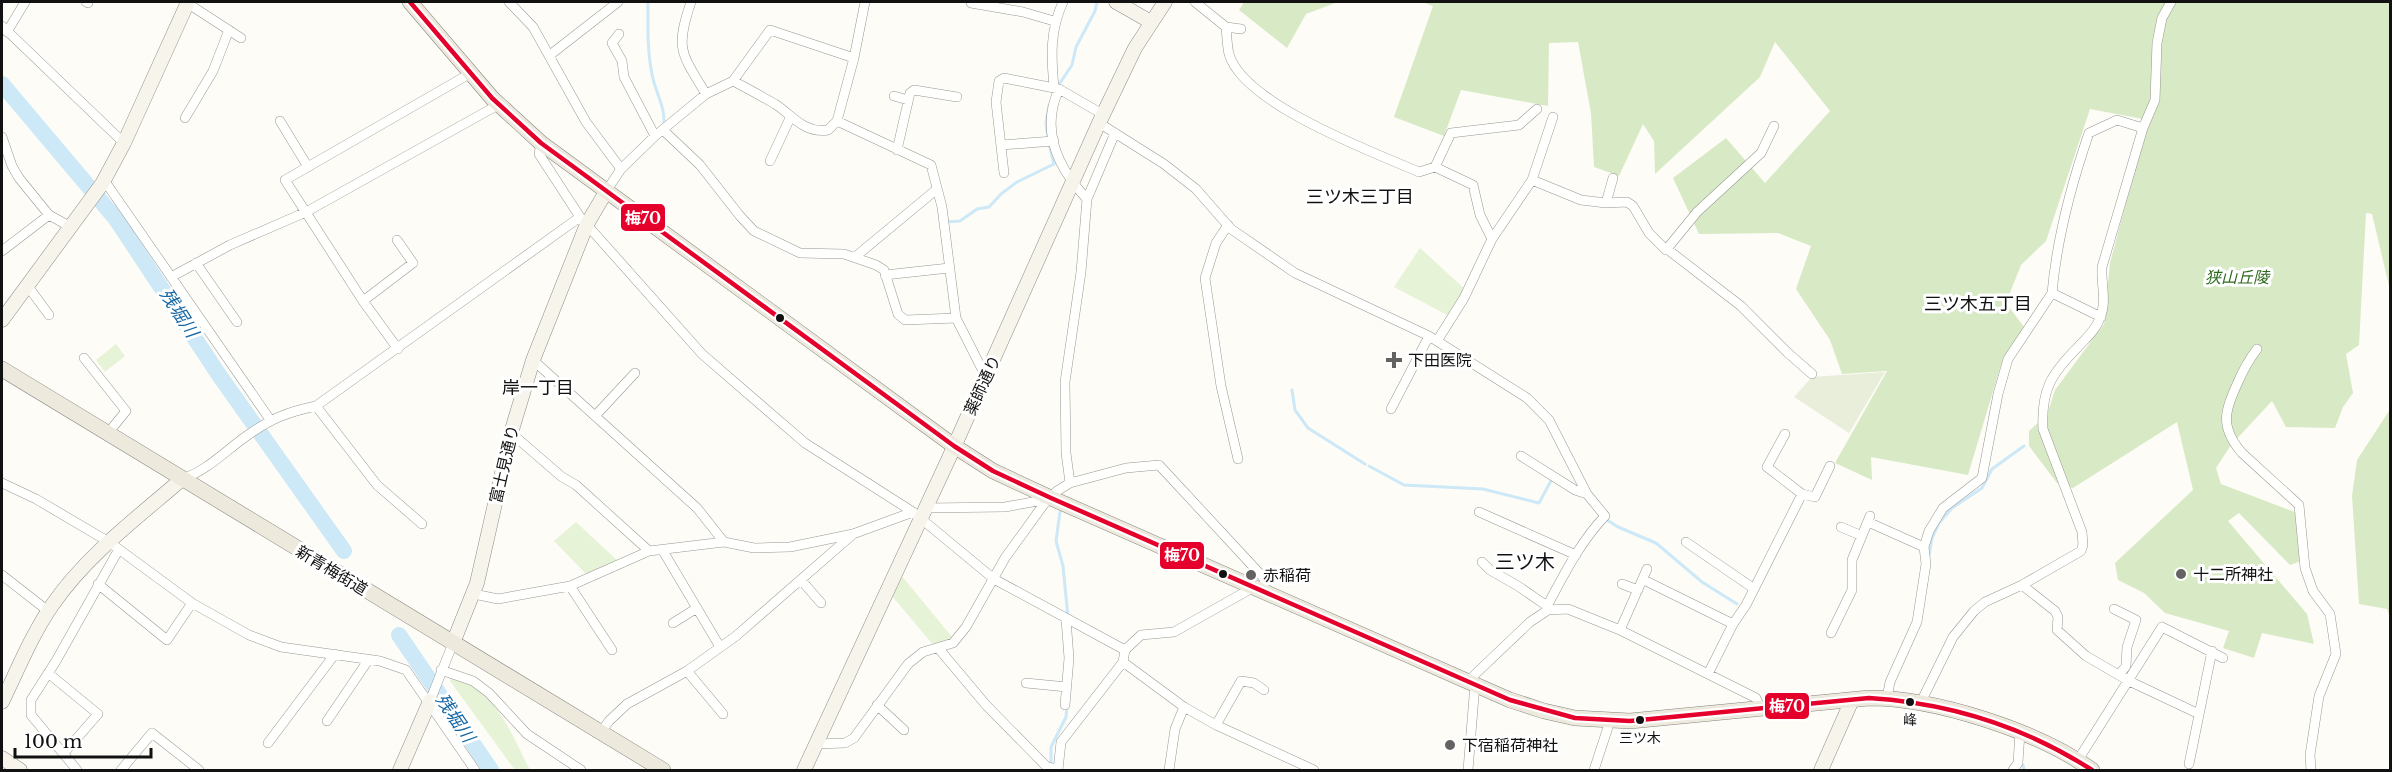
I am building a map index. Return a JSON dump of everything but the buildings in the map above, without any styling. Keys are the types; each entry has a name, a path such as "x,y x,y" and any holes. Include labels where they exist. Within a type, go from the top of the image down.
{"main road":[{"path":"414,3 498,105 541,143 954,446 993,471 1051,498 1510,700 1544,711 1575,718 1610,721 1887,698 1921,702 2020,732 2078,760 2092,771"},
{"name":"新青梅街道","path":"2,369 663,771"}],"street":[{"path":"25,2 4,29 124,143"},
{"path":"2,320 103,182 124,143 187,2 241,38"},
{"path":"509,2 533,27 586,122 621,169"},
{"path":"550,55 618,2"},
{"path":"691,2 683,32 684,58 706,94"},
{"path":"733,81 777,105 790,118 815,130 828,129 837,121 854,57 865,2"},
{"path":"1063,2 1054,21 1052,60 1056,88 1049,141 1060,165 1087,199"},
{"path":"1116,2 1151,22"},
{"name":"薬師通り","path":"804,771 920,513 986,377 1135,48 1165,2"},
{"path":"1195,2 1226,27 1241,29"},
{"path":"1921,702 1953,637 1974,611 1985,602 2022,585 2081,551 2082,532 2043,429 2042,412 2045,392 2051,379 2094,330 2101,317 2104,303 2101,284 2105,257 2144,128 2155,100 2157,43 2162,18 2172,2"},
{"path":"971,3 1023,12 1054,21"},
{"path":"1226,27 1230,55 1234,65 1266,99 1341,138 1419,172 1435,166 1451,133 1519,125 1537,109"},
{"path":"185,118 213,71 229,30"},
{"path":"607,190 621,169 655,136 706,94 733,81 770,30 854,57"},
{"path":"619,34 612,43 622,61 624,77 655,136"},
{"path":"398,349 363,301 285,180 471,73"},
{"path":"1004,173 996,102 999,81 1004,78 1056,88 1102,119 1115,133 1164,164 1196,189 1228,225 1258,249 1295,273 1433,338 1527,398 1550,420 1587,494 1605,516 1576,555 1547,608 1530,622 1471,682 1468,771"},
{"path":"897,150 910,93 914,90 957,97"},
{"path":"894,96 908,100"},
{"path":"171,277 230,245 306,212 498,105"},
{"path":"1391,409 1433,338 1464,298 1492,238 1532,180 1553,117"},
{"path":"770,161 790,118"},
{"path":"1887,698 1890,682 1917,622 1926,564 1924,547 1929,531 1943,508 1982,478 1998,394 2008,359 2052,293 2054,268 2073,179 2089,133 2117,120 2144,128"},
{"path":"280,121 308,167"},
{"path":"837,121 931,165 942,207 956,318 986,377"},
{"path":"1667,249 1697,212 1761,153 1774,126"},
{"path":"663,130 700,165 754,231 800,253 844,254 876,265 884,270 898,314 905,320 956,318"},
{"path":"1070,483 1066,453 1065,382 1081,272 1087,199 1115,133"},
{"path":"2,137 12,166 19,178 49,215 71,227"},
{"path":"1001,145 1049,141"},
{"path":"541,143 538,154 584,221 702,354 805,443 920,513 994,579 1125,650"},
{"path":"1435,166 1473,185 1480,215 1492,238"},
{"path":"1606,203 1613,178"},
{"path":"1532,180 1581,200 1606,203 1627,202 1633,206 1649,233 1666,250 1741,306 1812,374"},
{"path":"103,182 270,422"},
{"path":"855,257 937,189"},
{"name":"富士見通り","path":"453,643 474,594 511,433 533,360 584,221 607,190"},
{"path":"2,251 49,215"},
{"path":"2,702 48,611 75,576 114,546 182,479 195,475 250,434 287,412 316,406 584,221"},
{"path":"1228,225 1216,243 1205,278 1222,395 1238,459"},
{"path":"363,301 413,263 397,240"},
{"path":"196,263 237,322"},
{"path":"885,275 949,268"},
{"path":"27,285 49,315"},
{"path":"2052,293 2101,317"},
{"path":"2257,349 2245,364 2227,408 2227,428 2242,453 2299,505 2305,568 2313,591 2330,614 2333,626 2336,654 2319,696 2310,755 2311,771"},
{"path":"84,358 126,411 108,434"},
{"path":"533,360 697,508 724,542"},
{"path":"595,416 634,373"},
{"path":"316,406 377,485 422,524"},
{"path":"511,433 562,477 576,485 649,551"},
{"path":"1785,434 1767,467 1802,494 1815,496 1830,465"},
{"path":"1521,456 1575,490 1587,494"},
{"path":"816,744 845,743 854,738 908,664 923,652 953,643 966,627 1005,558 1044,504 1057,491 1070,483 1126,468 1159,465 1265,581 1258,589 1174,632 1141,635 1125,650 1123,662 1061,741 1058,770 1047,767 986,705 939,649"},
{"path":"2,483 36,499 114,546 192,603 218,619 275,645 380,661 406,670 475,771"},
{"path":"1708,674 1802,494"},
{"path":"474,594 498,599 570,586 649,551 724,542 753,548 790,547 854,534 920,513 1005,507 1051,498"},
{"path":"1479,512 1576,555"},
{"path":"1831,633 1852,590 1852,560 1869,519 1924,547"},
{"path":"1841,527 1862,536"},
{"path":"601,732 627,704 687,671 736,636 854,534"},
{"path":"1686,542 1753,588"},
{"path":"77,771 31,715 31,700 98,584 114,546"},
{"path":"663,551 720,647"},
{"path":"1482,562 1490,570 1518,586 1547,608 1568,609 1620,630 1756,698 1761,710"},
{"path":"1620,630 1647,569"},
{"path":"2,575 48,611"},
{"path":"801,580 821,603"},
{"path":"1648,582 1733,624"},
{"path":"98,584 167,640 192,603"},
{"path":"1622,584 1638,590"},
{"path":"2022,585 2055,611 2058,617 2057,630 2086,656 2129,681 2199,714"},
{"path":"570,586 612,650"},
{"path":"673,623 697,608"},
{"path":"2114,609 2136,620 2127,647 2126,666 2119,675"},
{"path":"1065,705 1069,658 1068,620"},
{"path":"2078,760 2162,627 2223,658"},
{"path":"400,771 453,643"},
{"path":"2189,765 2212,651"},
{"path":"268,743 335,654"},
{"path":"327,721 369,659"},
{"path":"1123,662 1184,706 1302,768 1314,771"},
{"path":"441,671 473,681 489,693 527,734 581,771"},
{"path":"687,671 723,714"},
{"path":"48,673 98,714 64,753"},
{"path":"1216,724 1242,681 1254,682 1264,690"},
{"path":"1026,683 1067,687"},
{"path":"1821,771 1852,700"},
{"path":"877,705 904,730"},
{"path":"1169,771 1175,729 1184,706"},
{"path":"1594,771 1610,721"},
{"path":"2013,771 2018,763 2020,732"},
{"path":"121,771 152,734 199,771"},
{"path":"2,758 20,771"}],"green space":[{"path":"1244,2 1338,2 1306,14 1287,48 1239,10"},
{"name":"狭山丘陵","path":"1422,2 2390,2 2390,290 2372,214 2366,213 2359,345 2346,354 2353,393 2343,407 2335,428 2286,427 2272,401 2231,445 2216,468 2221,484 2297,513 2301,561 2290,565 2239,513 2228,521 2307,614 2314,644 2262,633 2254,658 2223,648 2229,631 2165,613 2144,593 2118,580 2115,563 2193,490 2177,422 2073,488 2057,483 2029,446 2029,431 2047,415 2055,390 2104,324 2110,263 2148,120 2090,109 2046,241 2021,265 2006,303 2024,327 2000,368 1968,475 1871,457 1872,480 1835,463 1887,371 1842,374 1830,340 1796,289 1811,246 1778,233 1699,234 1673,178 1726,138 1765,183 1830,111 1775,42 1760,77 1655,174 1654,141 1643,124 1619,176 1594,167 1591,113 1578,42 1549,43 1548,106 1461,90 1444,136 1394,117 1433,6"},
{"path":"1420,248 1466,290 1451,317 1394,287"},
{"path":"116,344 125,356 105,372 96,360"},
{"path":"1885,372 1849,433 1794,397 1812,377"},
{"path":"2390,405 2390,617 2387,609 2359,604 2352,496 2357,460 2389,411"},
{"path":"576,522 619,562 588,576 554,541"},
{"path":"901,575 952,637 935,647 892,596"},
{"path":"451,678 474,687 492,704 507,725 530,770 515,770 450,681"}],"waterway":[{"path":"648,2 650,65 663,111 664,124"},
{"path":"1058,86 1072,65 1076,47 1095,11 1097,2"},
{"name":"残堀川","path":"2,84 116,219 219,375 344,551"},
{"path":"1048,137 1046,123 1049,105"},
{"path":"946,222 960,221 977,209 989,207 1017,182 1054,164 1049,144"},
{"path":"1292,390 1295,410 1308,428 1365,464"},
{"path":"1929,556 1932,538 1939,523 1952,508 1982,488 1992,469 2024,446"},
{"path":"1369,466 1404,485 1483,489 1539,503 1552,479"},
{"path":"1060,512 1056,541 1063,566 1068,617"},
{"path":"1607,520 1656,543 1702,582 1737,604"},
{"name":"残堀川","path":"399,635 491,770"},
{"path":"1051,766 1051,747 1066,717 1067,707"},
{"path":"2023,765 2024,770"}],"transit line":[{"name":"梅70","path":"410,2 492,98 541,143 954,446 993,471 1051,498 1510,700 1575,718 1630,721 1869,698 1899,701 1957,712 2013,730 2040,741 2092,770"}],"place":[{"name":"下田医院","path":"1394,360"},
{"name":"十二所神社","path":"2181,574"},
{"name":"赤稲荷","path":"1251,575"},
{"name":"峰","path":"1910,702"},
{"name":"三ツ木","path":"1640,720"},
{"name":"下宿稲荷神社","path":"1450,745"}],"district":[{"name":"三ツ木三丁目","path":"1360,197"},
{"name":"三ツ木五丁目","path":"1978,304"},
{"name":"岸一丁目","path":"538,388"},
{"name":"三ツ木","path":"1525,562"}]}
